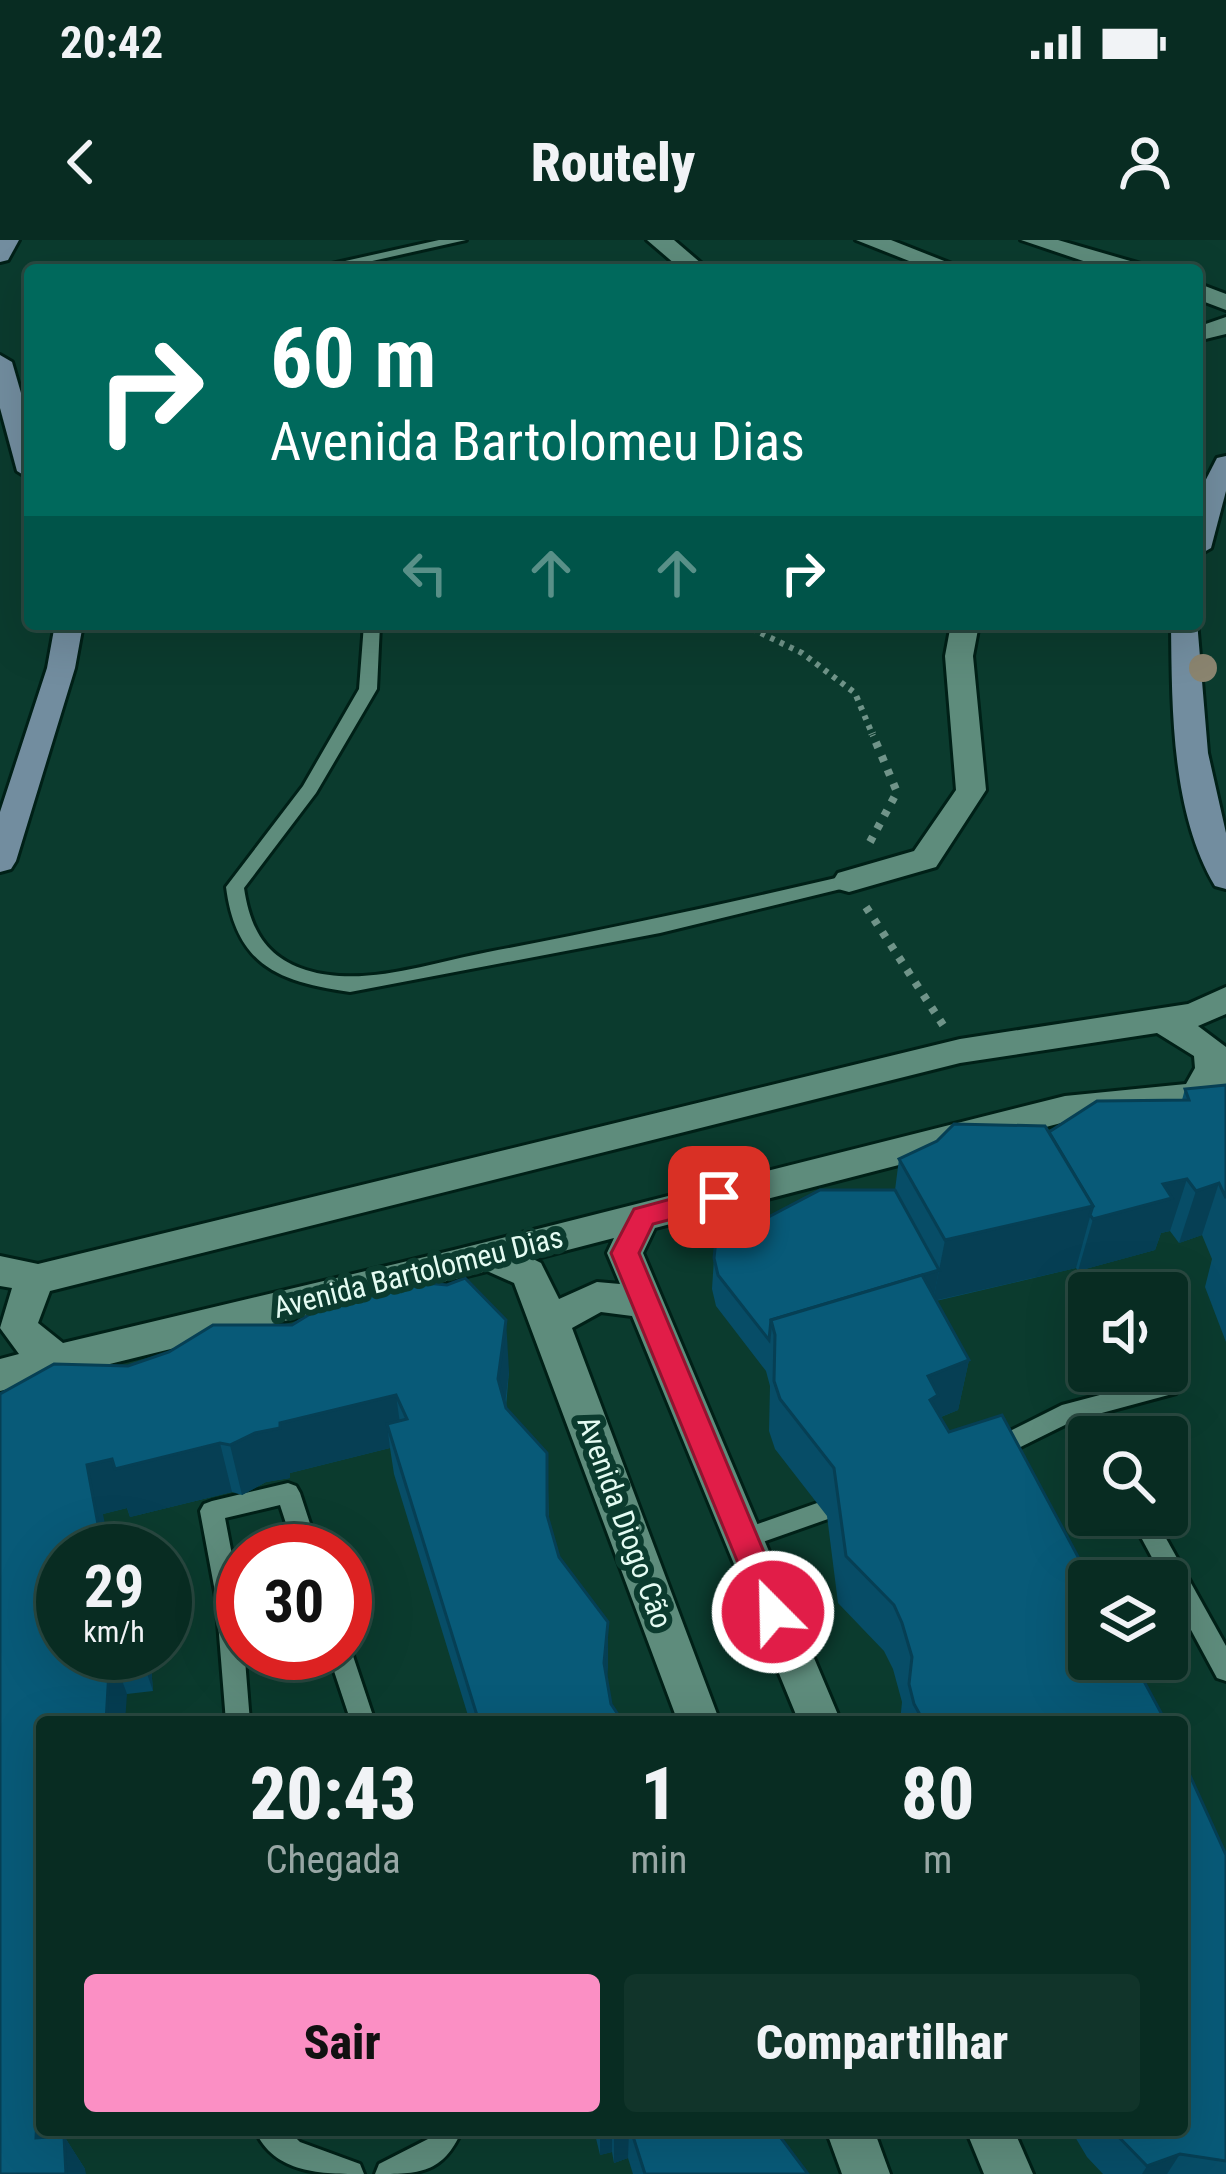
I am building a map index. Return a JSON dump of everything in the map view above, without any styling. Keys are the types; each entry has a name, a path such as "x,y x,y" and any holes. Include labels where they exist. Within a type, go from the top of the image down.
{"street":[{"path":"0,255 7,240"},
{"path":"658,240 690,264"},
{"path":"868,240 938,264"},
{"path":"1033,240 1115,264"},
{"path":"0,362 24,449"},
{"path":"1203,523 1210,494 1226,464"},
{"path":"0,861 61,668 68,630"},
{"path":"849,880 925,859 971,790 959,656 964,630"},
{"path":"1185,630 1186,724 1214,848 1226,878"},
{"path":"0,1288 960,1051 1196,1015 1226,999"},
{"name":"Avenida Bartolomeu Dias","path":"0,1375 59,1358 155,1347 1065,1109 1212,1094 1210,1050 1163,1021"},
{"path":"643,1216 625,1253 817,1716"},
{"name":"Avenida Diogo Cão","path":"490,1256 528,1273 551,1321 697,1716"},
{"path":"0,1271 38,1279"},
{"path":"38,1279 24,1300 18,1326 34,1345 59,1358"},
{"path":"551,1321 597,1297 644,1302"},
{"path":"852,2136 866,2174"},
{"path":"993,2136 1009,2174"}],"lane":[{"path":"341,264 459,240"},
{"path":"372,630 368,689 310,789 235,887 237,919 257,955 314,981 350,985 660,926 849,880"},
{"path":"997,1458 1083,1408 1145,1392"},
{"path":"1083,1408 1087,1416"},
{"path":"216,1532 212,1511 288,1493 298,1524"},
{"path":"743,1539 820,1512"},
{"path":"1153,1536 1226,1670"},
{"path":"235,1680 238,1716"},
{"path":"349,1680 361,1716"},
{"path":"275,2136 291,2153 350,2174"},
{"path":"389,2174 438,2149 445,2136"}],"path":[{"path":"754,630 802,653 855,693 897,792 849,880 960,1051"}],"building":[{"path":"1226,1085 1226,1198 1219,1183 1196,1191 1187,1179 1163,1184 1172,1198 1093,1219 1093,1206 1049,1132 1097,1101 1189,1100 1185,1089"},
{"path":"954,1124 1045,1126 1093,1206 945,1240 899,1159 937,1141"},
{"path":"820,1190 895,1190 939,1270 771,1320 769,1340 718,1275 714,1258 717,1231 759,1222"},
{"path":"922,1275 969,1360 928,1376 938,1395 930,1400 949,1432 1002,1415 1080,1560 1068,1560 1068,1680 1143,1680 1163,1716 921,1716 909,1684 912,1657 894,1605 846,1556 834,1468 780,1399 774,1381 771,1320"},
{"path":"465,1278 506,1320 498,1379 506,1408 547,1453 547,1515 559,1557 608,1622 604,1663 611,1704 619,1716 477,1716 387,1424 407,1419 396,1395 280,1423 280,1428 230,1445 220,1443 115,1469 112,1459 87,1465 98,1524 36,1524 36,1680 108,1680 106,1716 36,1716 36,2138 64,2136 66,2174 0,2174 0,1394 54,1364 128,1366 169,1352 213,1325 292,1325 346,1292 384,1279 447,1285"},
{"path":"1188,1771 1226,1855 1226,2161 1180,2154 1147,2166 1118,2136 1188,2136"},
{"path":"633,2136 780,2136 808,2174 645,2174"}],"route":[{"path":"719,1197 643,1216 625,1253 773,1612"}]}
